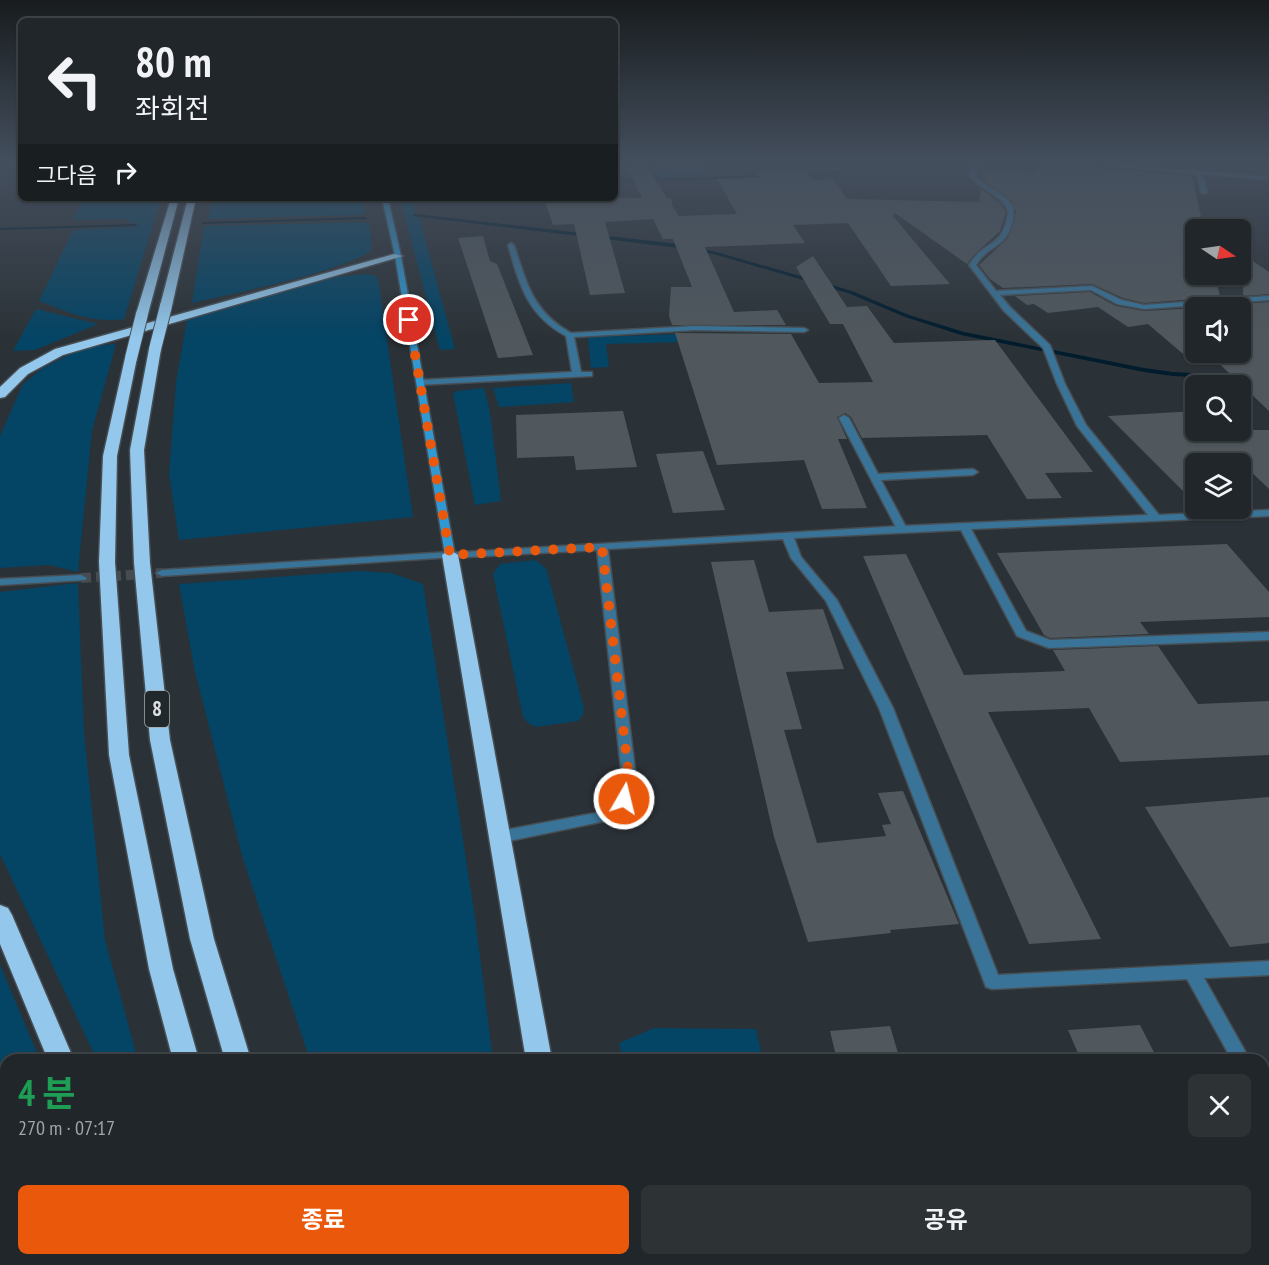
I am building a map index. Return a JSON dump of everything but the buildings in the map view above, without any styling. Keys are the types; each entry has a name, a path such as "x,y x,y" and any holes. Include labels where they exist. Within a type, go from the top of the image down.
{"highway":[{"name":"8","path":"168,221 131,358 110,456 108,539 119,755 161,969 184,1054"},
{"name":"8","path":"186,221 155,349 137,450 142,563 160,740 202,939 236,1054"},
{"path":"0,394 24,371 58,352 398,256"},
{"path":"450,555 538,1054"},
{"path":"0,915 58,1054"}],"main road":[{"path":"390,221 450,555"}],"street":[{"path":"1009,221 1008,232 998,243 976,256 972,265 993,293 1048,351 1082,426 1155,518"},
{"path":"511,245 528,297 551,326 570,335 695,328 804,330"},
{"path":"993,293 1092,288 1120,303 1144,307 1269,298"},
{"path":"570,335 577,375"},
{"path":"420,384 589,374"},
{"path":"844,418 902,529"},
{"path":"876,477 973,472"},
{"path":"162,573 902,529 1269,513"},
{"path":"964,526 1021,633 1035,641 1049,644 1269,636"},
{"path":"788,537 796,558 831,600 886,708 992,982 1192,974 1269,968"},
{"path":"500,837 605,816 624,799 629,778 602,547"},
{"path":"0,582 81,578"},
{"path":"1192,974 1238,1054"}],"shaded area":[{"path":"128,221 154,221 124,319 90,318 39,301 73,230 135,227 137,223 128,223"},
{"path":"406,221 420,221 455,349 440,350"},
{"path":"364,222 370,226 372,249 361,256 317,273 192,303 204,226"},
{"path":"374,275 378,279 413,517 179,540 169,474 176,382 187,320 337,277"},
{"path":"36,309 98,324 35,350 13,351"},
{"path":"682,334 684,342 606,344 609,367 591,368 588,337"},
{"path":"116,344 92,431 78,572 49,565 0,568 0,436 23,384 43,368 71,354 95,346"},
{"path":"571,383 574,402 499,407 493,388"},
{"path":"484,388 490,412 501,501 475,505 453,394 457,391"},
{"path":"535,560 546,568 584,708 583,715 578,721 536,727 523,717 493,574 500,564"},
{"path":"360,571 391,573 423,584 475,917 492,1054 308,1054 243,859 195,672 179,584"},
{"path":"78,583 84,733 105,940 136,1054 94,1054 0,854 0,592"},
{"path":"0,965 37,1054 0,1054"},
{"path":"654,1028 756,1029 762,1054 622,1054 619,1043"}],"waterway":[{"path":"203,223 267,221"},
{"path":"466,221 687,247 850,292 907,316 963,334 1144,370 1173,374 1269,379"},
{"path":"0,229 135,225"}],"tunnel":[{"path":"81,578 162,573"}],"route":[{"path":"409,320 450,555 602,547 629,778 624,799"}]}
